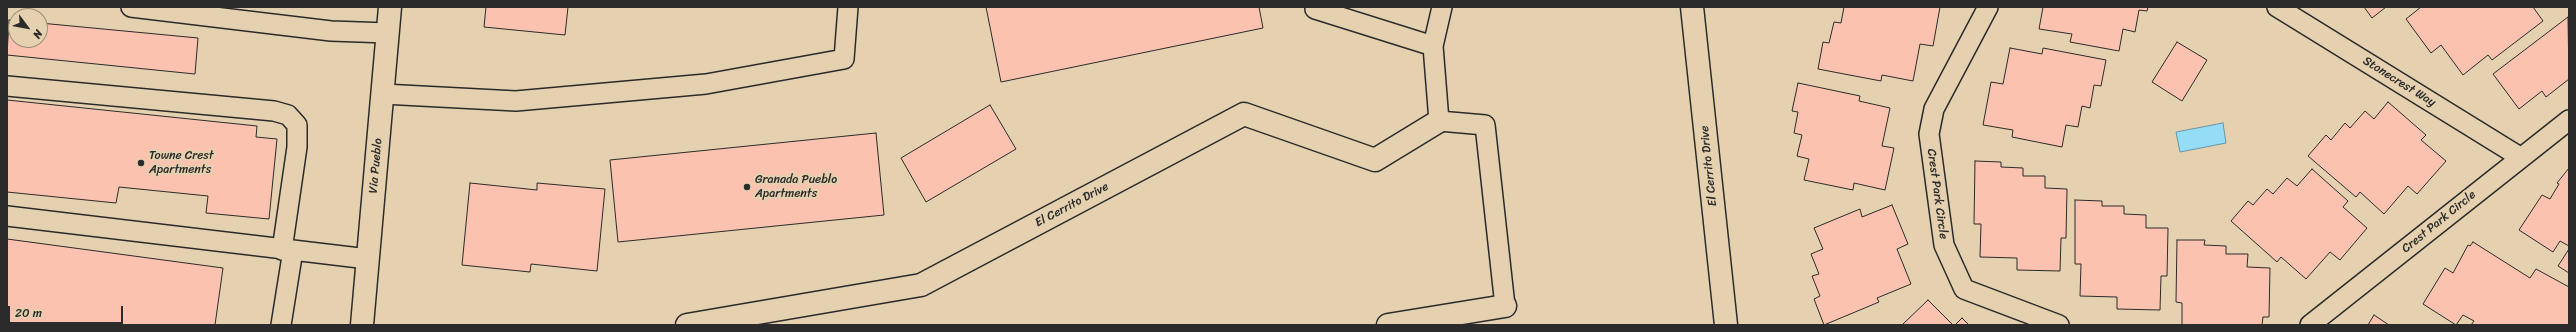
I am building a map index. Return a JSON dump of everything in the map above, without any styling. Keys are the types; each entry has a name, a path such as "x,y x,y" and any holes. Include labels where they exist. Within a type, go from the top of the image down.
{"street":[{"name":"Via Pueblo","path":"362,325 390,7"},
{"name":"El Cerrito Drive","path":"1692,7 1726,325"},
{"name":"El Cerrito Drive","path":"687,325 921,285 1244,114 1376,160 1439,121"},
{"path":"1388,325 1505,306"}],"lane":[{"path":"131,7 331,31 388,32"},
{"path":"383,94 516,101 706,84 844,59 848,7"},
{"path":"1442,7 1433,46 1439,121 1485,126 1505,306"},
{"name":"Crest Park Circle","path":"1988,7 1934,110 1929,134 1944,245 1964,289 2059,325"},
{"name":"Stonecrest Way","path":"2277,7 2520,157"},
{"path":"1315,9 1433,46"},
{"path":"7,86 274,111 288,115 297,125 297,147 281,325"},
{"name":"Crest Park Circle","path":"2310,325 2520,157 2569,120"},
{"path":"7,216 368,259"}],"water":[{"path":"2223,123 2226,143 2180,152 2176,132"}],"building":[{"path":"486,7 568,7 565,35 484,27"},
{"path":"986,7 1259,7 1263,28 1001,82"},
{"path":"1844,7 1940,7 1933,46 1920,44 1913,81 1882,75 1881,81 1818,69 1823,42 1829,43 1834,22 1841,23"},
{"path":"2043,7 2148,7 2147,11 2139,10 2135,32 2123,29 2119,51 2070,42 2072,34 2039,29"},
{"path":"2364,7 2386,7 2372,18"},
{"path":"2421,7 2533,7 2543,21 2492,60 2488,55 2463,75 2441,45 2431,53 2406,19"},
{"path":"2568,17 2569,79 2546,97 2542,91 2519,109 2493,74"},
{"path":"48,24 198,38 195,74 7,55 8,38 8,48 48,48"},
{"path":"2177,42 2207,60 2182,101 2152,82"},
{"path":"2010,48 2042,54 2043,48 2106,60 2101,86 2094,85 2090,108 2082,106 2078,127 2066,125 2062,147 2012,137 2013,130 1983,125 1991,82 2003,84"},
{"path":"1798,83 1860,96 1859,101 1890,108 1882,146 1894,148 1885,190 1854,183 1853,190 1804,180 1809,159 1797,156 1802,135 1794,133 1798,112 1792,111"},
{"name":"Towne Crest Apartments","path":"7,100 257,126 256,137 277,139 269,219 206,213 208,196 119,187 116,203 7,192"},
{"path":"2388,102 2426,135 2421,140 2446,161 2417,194 2408,186 2384,214 2360,192 2356,197 2308,156 2326,135 2331,140 2345,123 2350,128 2365,111 2374,119"},
{"path":"990,105 1016,149 926,202 901,158"},
{"name":"Granada Pueblo Apartments","path":"876,133 884,215 618,242 610,160"},
{"path":"1975,161 2001,162 2001,167 2023,168 2023,176 2045,176 2045,188 2067,189 2066,238 2061,238 2060,271 2017,270 2017,258 1980,257 1981,224 1974,224"},
{"path":"2569,168 2569,246 2560,241 2553,252 2519,230 2542,195 2550,199 2559,184 2557,183"},
{"path":"2312,169 2348,201 2343,207 2367,228 2340,260 2330,252 2306,279 2281,257 2277,262 2231,221 2248,201 2253,205 2267,189 2273,194 2287,178 2297,186"},
{"path":"470,183 537,190 537,183 605,189 597,271 531,264 530,272 462,265"},
{"path":"2075,200 2102,201 2102,206 2124,206 2124,214 2146,215 2146,228 2168,228 2167,276 2161,276 2160,310 2117,309 2117,297 2080,296 2081,264 2075,264"},
{"path":"1892,205 1908,244 1897,249 1911,284 1877,298 1879,302 1824,325 1814,299 1820,296 1812,276 1819,274 1811,254 1823,249 1814,228 1860,209 1862,217"},
{"path":"7,239 223,268 215,325 7,325"},
{"path":"2177,240 2205,240 2204,245 2226,246 2226,254 2248,254 2247,267 2270,268 2269,317 2263,317 2262,325 2182,325 2182,303 2176,302"},
{"path":"2473,242 2530,278 2536,269 2569,287 2569,325 2471,325 2474,321 2463,315 2456,325 2423,304 2445,268 2453,273 2468,245 2470,246"},
{"path":"2569,249 2569,273 2558,266"},
{"path":"1928,300 1953,325 1902,325"},
{"path":"2374,315 2389,325 2368,325"},
{"path":"1962,318 1969,325 1955,325"}],"place":[{"name":"Towne Crest Apartments","path":"141,163"},
{"name":"Granada Pueblo Apartments","path":"747,187"}]}
